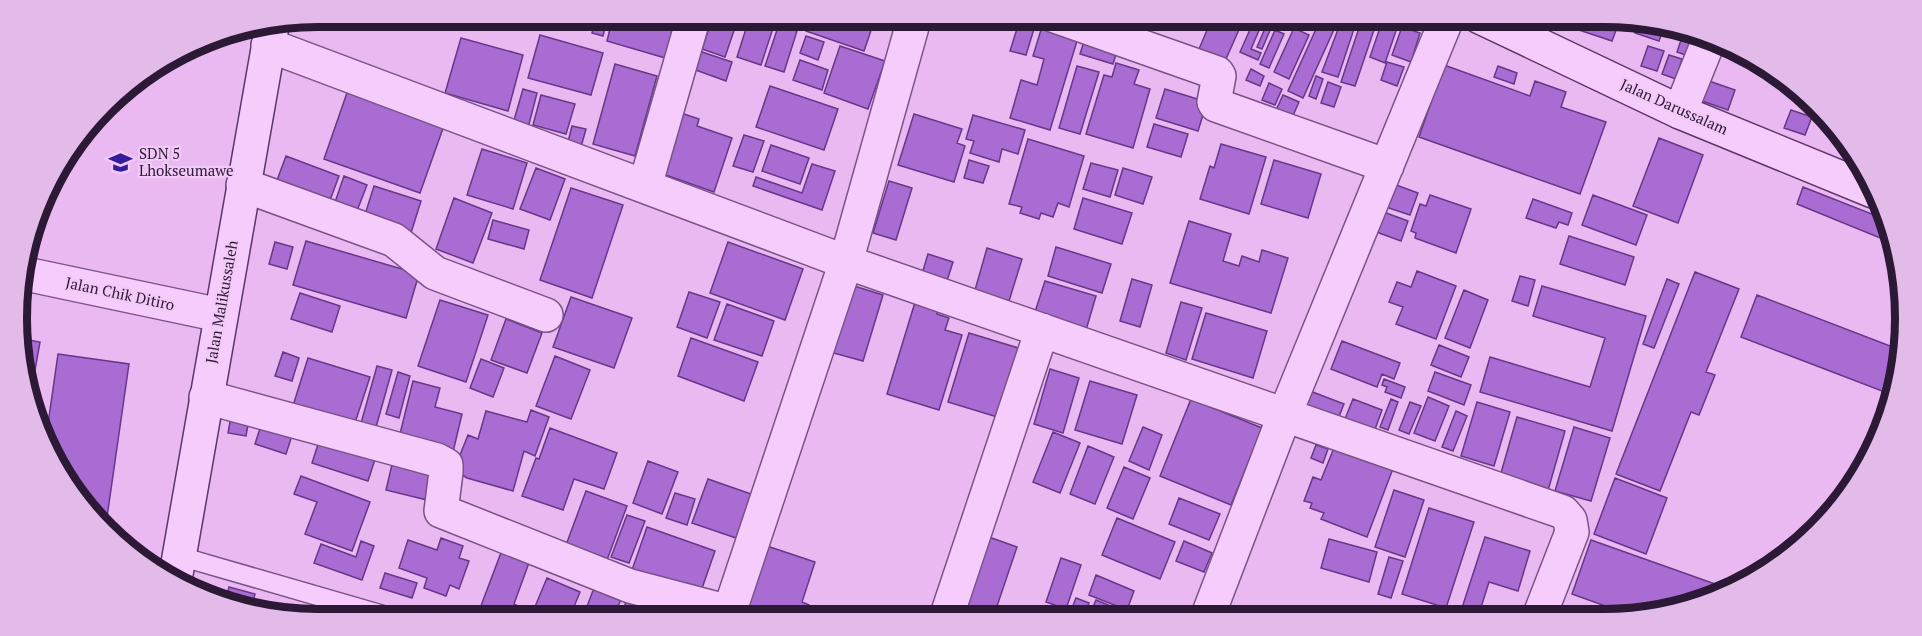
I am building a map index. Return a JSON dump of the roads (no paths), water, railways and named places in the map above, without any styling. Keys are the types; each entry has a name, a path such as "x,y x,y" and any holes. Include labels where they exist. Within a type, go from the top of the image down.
{"street":[{"path":"645,186 691,27"},
{"path":"730,609 846,262 912,27"},
{"path":"1085,27 1217,73 1219,76 1214,102 1216,105 1387,166"},
{"path":"1209,609 1285,414 1444,27"},
{"name":"Jalan Darussalam","path":"1501,27 1680,112 1864,187"},
{"path":"270,35 645,186 846,262 1563,512 1570,520 1572,532 1542,609"},
{"name":"Jalan Malikussaleh","path":"177,568 270,35"},
{"path":"1680,112 1707,46"},
{"path":"243,185 394,240 435,273 546,315"},
{"name":"Jalan Chik Ditiro","path":"30,275 220,315"},
{"path":"949,609 1042,330"},
{"path":"206,397 438,460 446,465 441,511 630,586 708,609"}],"lane":[{"path":"177,568 351,609"}],"place":[{"name":"SDN 5 Lhokseumawe","path":"121,163"}]}
